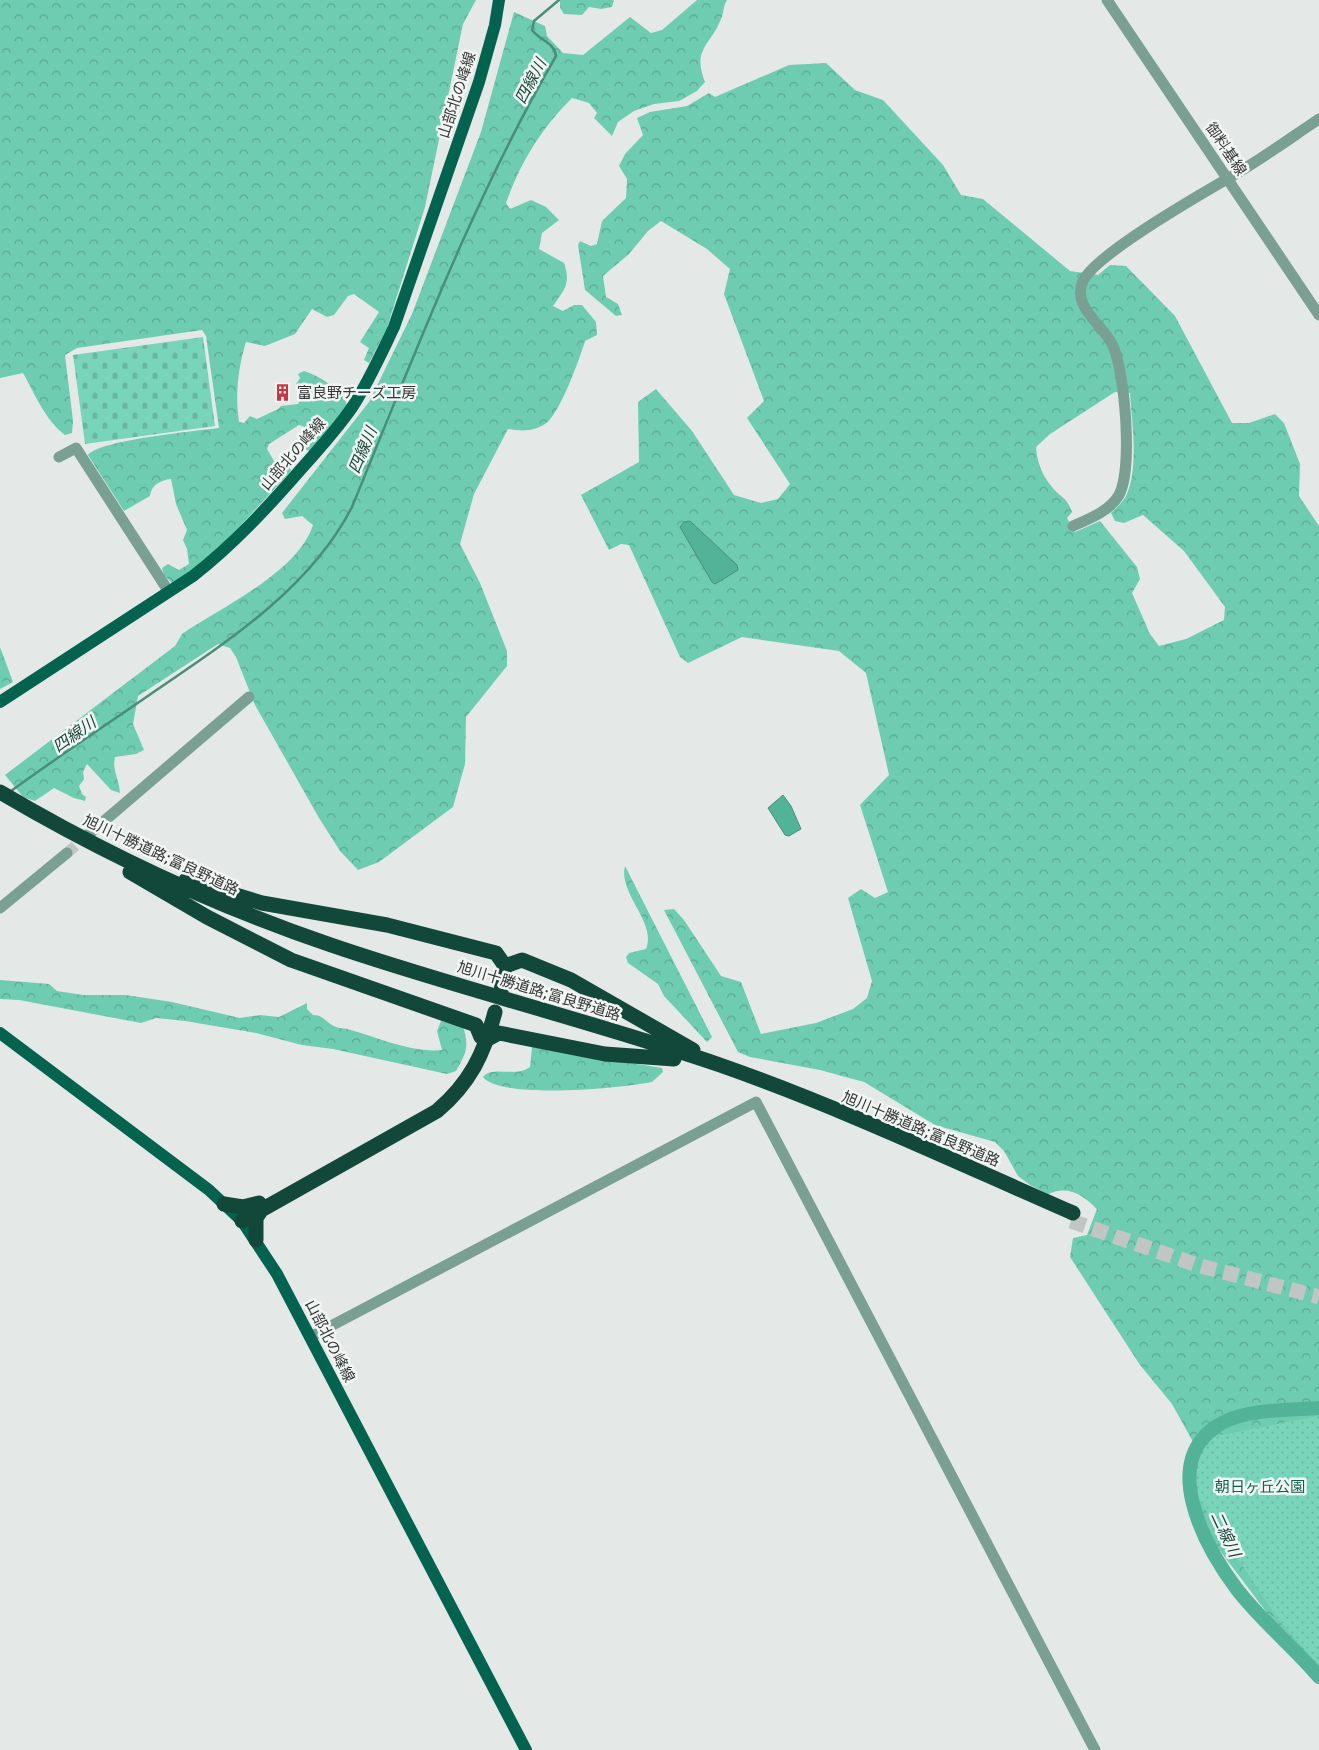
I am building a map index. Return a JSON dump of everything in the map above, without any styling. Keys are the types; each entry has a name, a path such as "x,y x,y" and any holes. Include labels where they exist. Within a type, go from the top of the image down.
{"highway":[{"name":"旭川十勝道路;富良野道路","path":"0,792 8,802 80,848 132,868 209,899 330,945 718,1065 860,1121 1072,1217 774,1094 674,1059 327,953 204,906 132,868"},
{"path":"132,868 262,903 387,925 481,948 496,953 505,966"},
{"path":"132,868 207,917 291,960 476,1025 484,1038"},
{"path":"505,966 522,960 571,980 718,1065"},
{"path":"498,991 505,966"},
{"path":"240,1218 436,1111 461,1090 479,1060 492,1011"},
{"path":"484,1038 499,1032 605,1054 674,1059"},
{"path":"224,1204 243,1207 261,1206"},
{"path":"256,1240 256,1218 261,1206"}],"main road":[{"name":"山部北の峰線","path":"0,702 169,592 217,557 269,506 336,429 367,383 394,328 479,82 495,25 499,0"},
{"name":"山部北の峰線","path":"0,1033 209,1190 240,1218 278,1274 526,1750"}],"street":[{"name":"御料基線","path":"1107,0 1319,316"},
{"path":"1073,526 1112,504 1119,495 1125,475 1124,392 1119,361 1112,344 1083,304 1080,288 1088,272 1106,257 1319,118"},
{"path":"59,457 76,448 169,592"},
{"path":"89,834 249,697"},
{"path":"0,908 67,853"},
{"path":"310,1337 756,1102 1095,1750"}],"green space":[{"path":"0,0 476,0 463,24 425,207 387,328 369,363 364,360 369,348 360,342 379,312 354,294 348,296 334,315 327,317 312,309 295,334 265,346 246,342 238,382 239,422 244,423 250,416 257,419 281,406 298,404 304,394 296,384 300,378 298,374 304,371 330,384 341,394 347,405 310,451 304,449 299,442 307,432 305,427 299,425 269,444 267,449 274,461 289,466 291,471 217,551 173,584 164,575 162,568 168,564 179,570 189,564 187,549 183,540 187,530 176,504 171,479 157,484 152,489 150,496 124,511 88,455 110,445 128,441 219,428 206,336 202,330 77,348 65,355 73,421 72,433 65,435 46,414 23,373 0,378"},
{"path":"560,0 614,0 612,7 601,9 589,7 582,15 564,14 560,8"},
{"path":"697,0 727,0 717,28 701,55 700,62 705,82 697,91 679,101 654,104 634,111 618,122 612,136 594,118 597,113 589,103 572,98 551,121 533,146 518,174 506,203 510,209 531,200 546,207 559,220 542,233 539,249 564,263 566,270 566,286 553,306 563,311 574,305 582,305 596,322 597,335 585,341 568,386 551,419 540,427 531,430 508,429 474,494 460,544 480,583 507,651 507,666 466,717 465,764 453,807 379,862 358,870 340,851 319,818 255,705 236,657 230,648 218,644 138,696 133,724 144,750 136,754 115,757 114,766 120,793 111,790 87,764 83,772 84,779 79,786 82,794 86,797 85,801 54,788 35,801 23,797 5,775 175,646 182,634 276,573 305,542 313,525 302,516 285,519 282,513 369,402 412,314 481,132 514,12 545,26 547,36 563,53 583,55 630,17 651,33 662,30"},
{"path":"826,63 855,90 883,100 943,165 961,195 983,199 1070,271 1098,275 1110,265 1126,266 1175,316 1232,423 1249,423 1275,414 1284,423 1300,464 1299,496 1319,526 1319,1671 1280,1630 1215,1544 1197,1500 1192,1440 1172,1404 1140,1365 1070,1257 1073,1238 1087,1235 1097,1209 1086,1199 1074,1192 1062,1190 1048,1194 1030,1185 1018,1176 1004,1151 995,1142 935,1125 864,1082 820,1070 750,1057 738,1052 664,910 674,909 684,920 721,976 741,982 761,1034 816,1023 853,1009 867,998 872,981 848,898 861,889 875,898 888,892 860,805 889,775 866,673 839,651 742,637 688,663 680,657 629,545 621,544 609,550 581,495 639,462 638,402 656,389 692,431 734,495 761,503 778,499 790,484 747,418 764,401 724,294 730,269 707,249 661,221 648,231 629,254 603,276 606,297 618,304 622,315 616,316 585,290 578,245 580,241 591,246 597,244 602,221 626,198 627,179 619,166 625,154 643,135 637,118 650,112 687,106 709,93 715,97 789,65","holes":["1115,392 1130,393 1134,446 1132,473 1126,496 1111,513 1115,521 1124,523 1143,515 1184,551 1225,607 1224,620 1186,639 1159,646 1150,634 1132,593 1140,579 1137,567 1100,521 1075,532 1067,518 1072,512 1070,507 1066,500 1055,491 1045,478 1039,463 1036,447 1050,434"]},
{"path":"203,337 215,426 85,444 73,355"},
{"path":"0,647 13,682 0,689"},
{"path":"625,866 712,1037 707,1042 664,996 658,984 628,963 626,957 629,953 646,949 648,939 642,918 627,887 624,876"},
{"path":"0,980 49,984 57,991 83,995 126,995 172,1002 240,1018 260,1015 279,1017 307,1003 307,1009 313,1015 320,1016 336,1027 419,1049 442,1050 437,1031 441,1021 463,1026 466,1049 456,1071 447,1074 333,1049 302,1045 256,1033 185,1021 156,1018 141,1023 19,1000 0,999"},
{"path":"532,1047 662,1068 663,1072 652,1082 616,1087 563,1090 513,1088 494,1084 483,1077 492,1072 518,1072 530,1067"},
{"name":"朝日ヶ丘公園","path":"1319,1416 1319,1665 1280,1622 1215,1525 1194,1490 1197,1456 1216,1436"}],"shaded area":[{"path":"690,521 737,565 738,570 715,584 712,582 680,527 684,522"},
{"path":"783,795 791,806 801,829 789,836 785,835 768,808"}],"waterway":[{"name":"四線川","path":"11,791 241,631 292,587 335,536 352,507 422,335 472,221 498,165 556,56 553,48 532,30 534,21 559,0"},
{"name":"二線川","path":"1319,1408 1256,1413 1232,1418 1222,1423 1203,1438 1192,1458 1189,1479 1200,1526 1224,1570 1245,1600 1319,1677"}],"tunnel":[{"path":"67,853 88,835"},
{"path":"1071,1221 1197,1265 1319,1297"}],"place":[{"name":"富良野チーズ工房","path":"283,393"}]}
